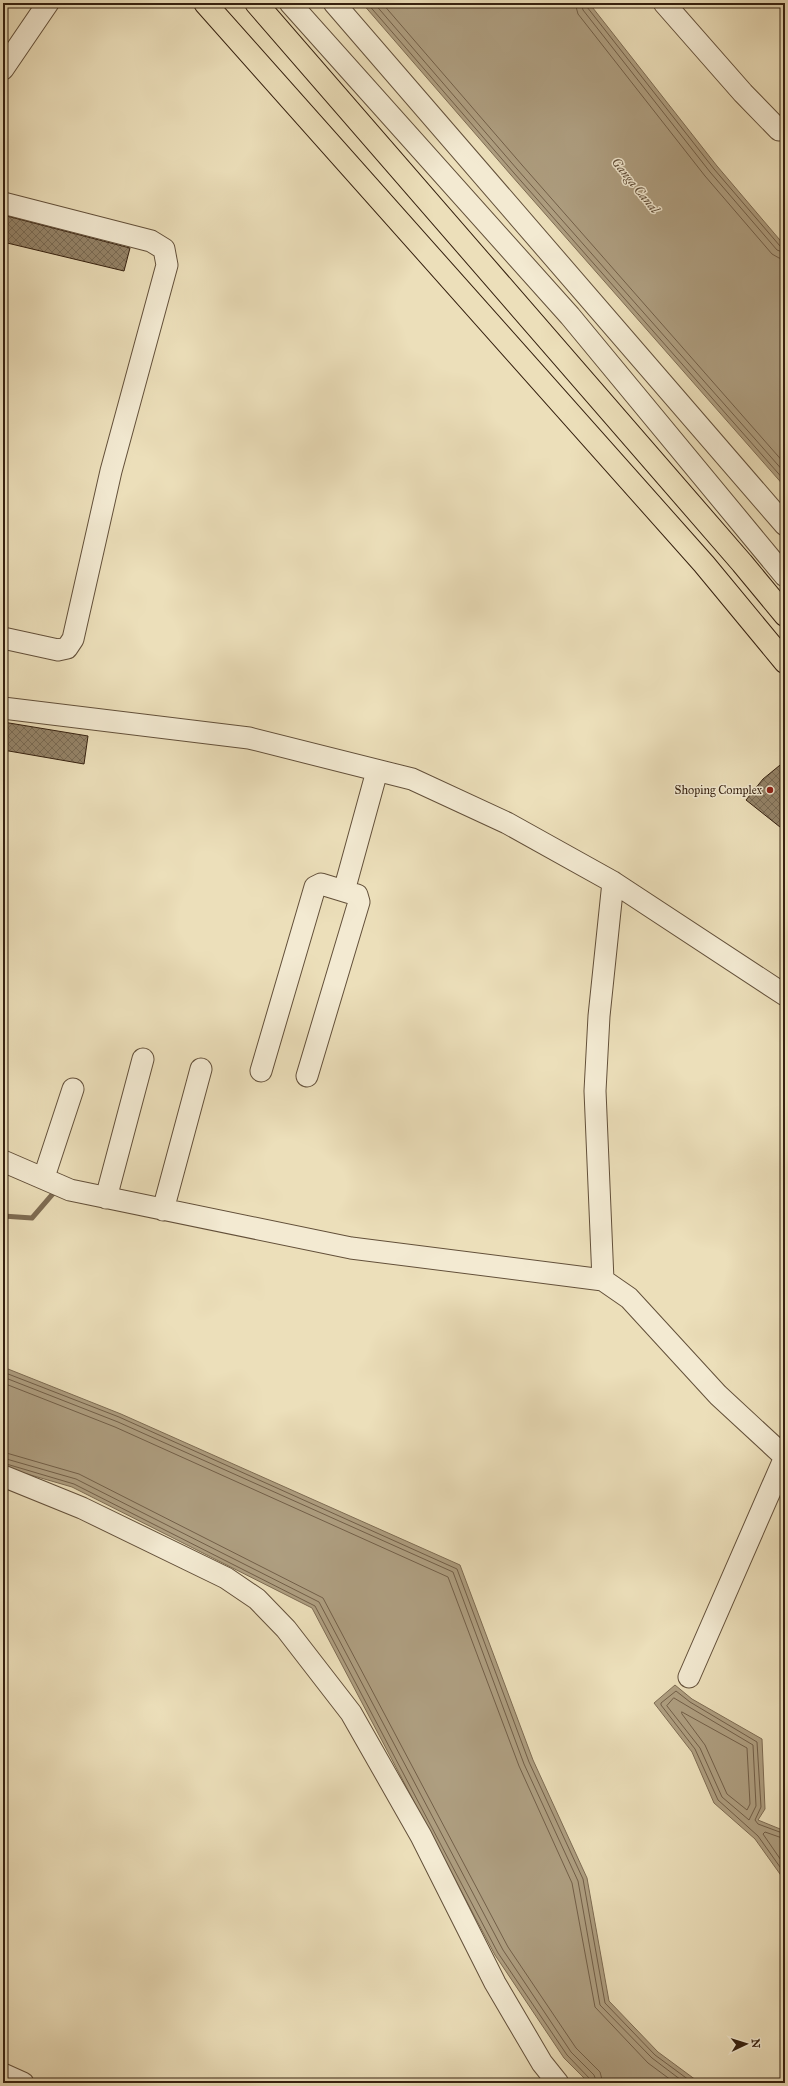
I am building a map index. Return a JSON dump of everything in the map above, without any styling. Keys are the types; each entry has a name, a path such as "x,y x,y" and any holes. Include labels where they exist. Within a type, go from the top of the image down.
{"highway":[{"path":"205,3 699,558 785,662"},
{"path":"256,3 700,514 785,615"}],"street":[{"path":"3,69 48,3"},
{"path":"290,3 570,316 785,576"},
{"path":"334,3 785,525"},
{"path":"664,3 743,93 779,130"},
{"path":"3,203 151,242 164,249 167,264 111,471 73,639 67,648 58,650 3,638"},
{"path":"3,708 249,738 412,780 507,823 613,882 782,988"},
{"path":"344,891 377,771"},
{"path":"603,1280 595,1091 599,1016 613,882"},
{"path":"261,1071 315,887 321,884 357,896 359,902 307,1076"},
{"path":"106,1198 143,1059"},
{"path":"163,1210 201,1069"},
{"path":"44,1177 73,1089"},
{"path":"3,1161 44,1177 70,1190 106,1198 351,1248 603,1280 629,1298 718,1395 785,1457 689,1677"},
{"path":"3,1476 82,1508 226,1578 257,1599 286,1630 351,1713 421,1836 496,1983 542,2063 558,2083"},
{"path":"3,2074 23,2083"}],"water":[{"name":"Ganga Canal","path":"362,3 589,3 717,166 785,246 785,487 511,175"},
{"path":"3,1367 121,1414 460,1565 533,1760 587,1878 609,2001 658,2052 700,2083 589,2083 564,2058 495,1955 312,1608 72,1487 3,1467"},
{"path":"675,1685 692,1699 762,1739 765,1809 758,1820 785,1831 785,1881 755,1839 714,1803 692,1752 654,1703"}],"building":[{"path":"3,215 130,248 124,271 3,242"},
{"path":"3,722 88,736 84,764 3,750"},
{"name":"Shoping Complex","path":"785,761 785,831 746,800 763,779"}],"waterway":[{"path":"3,1216 32,1218 57,1189"}],"place":[{"name":"Shoping Complex","path":"770,790"}]}
